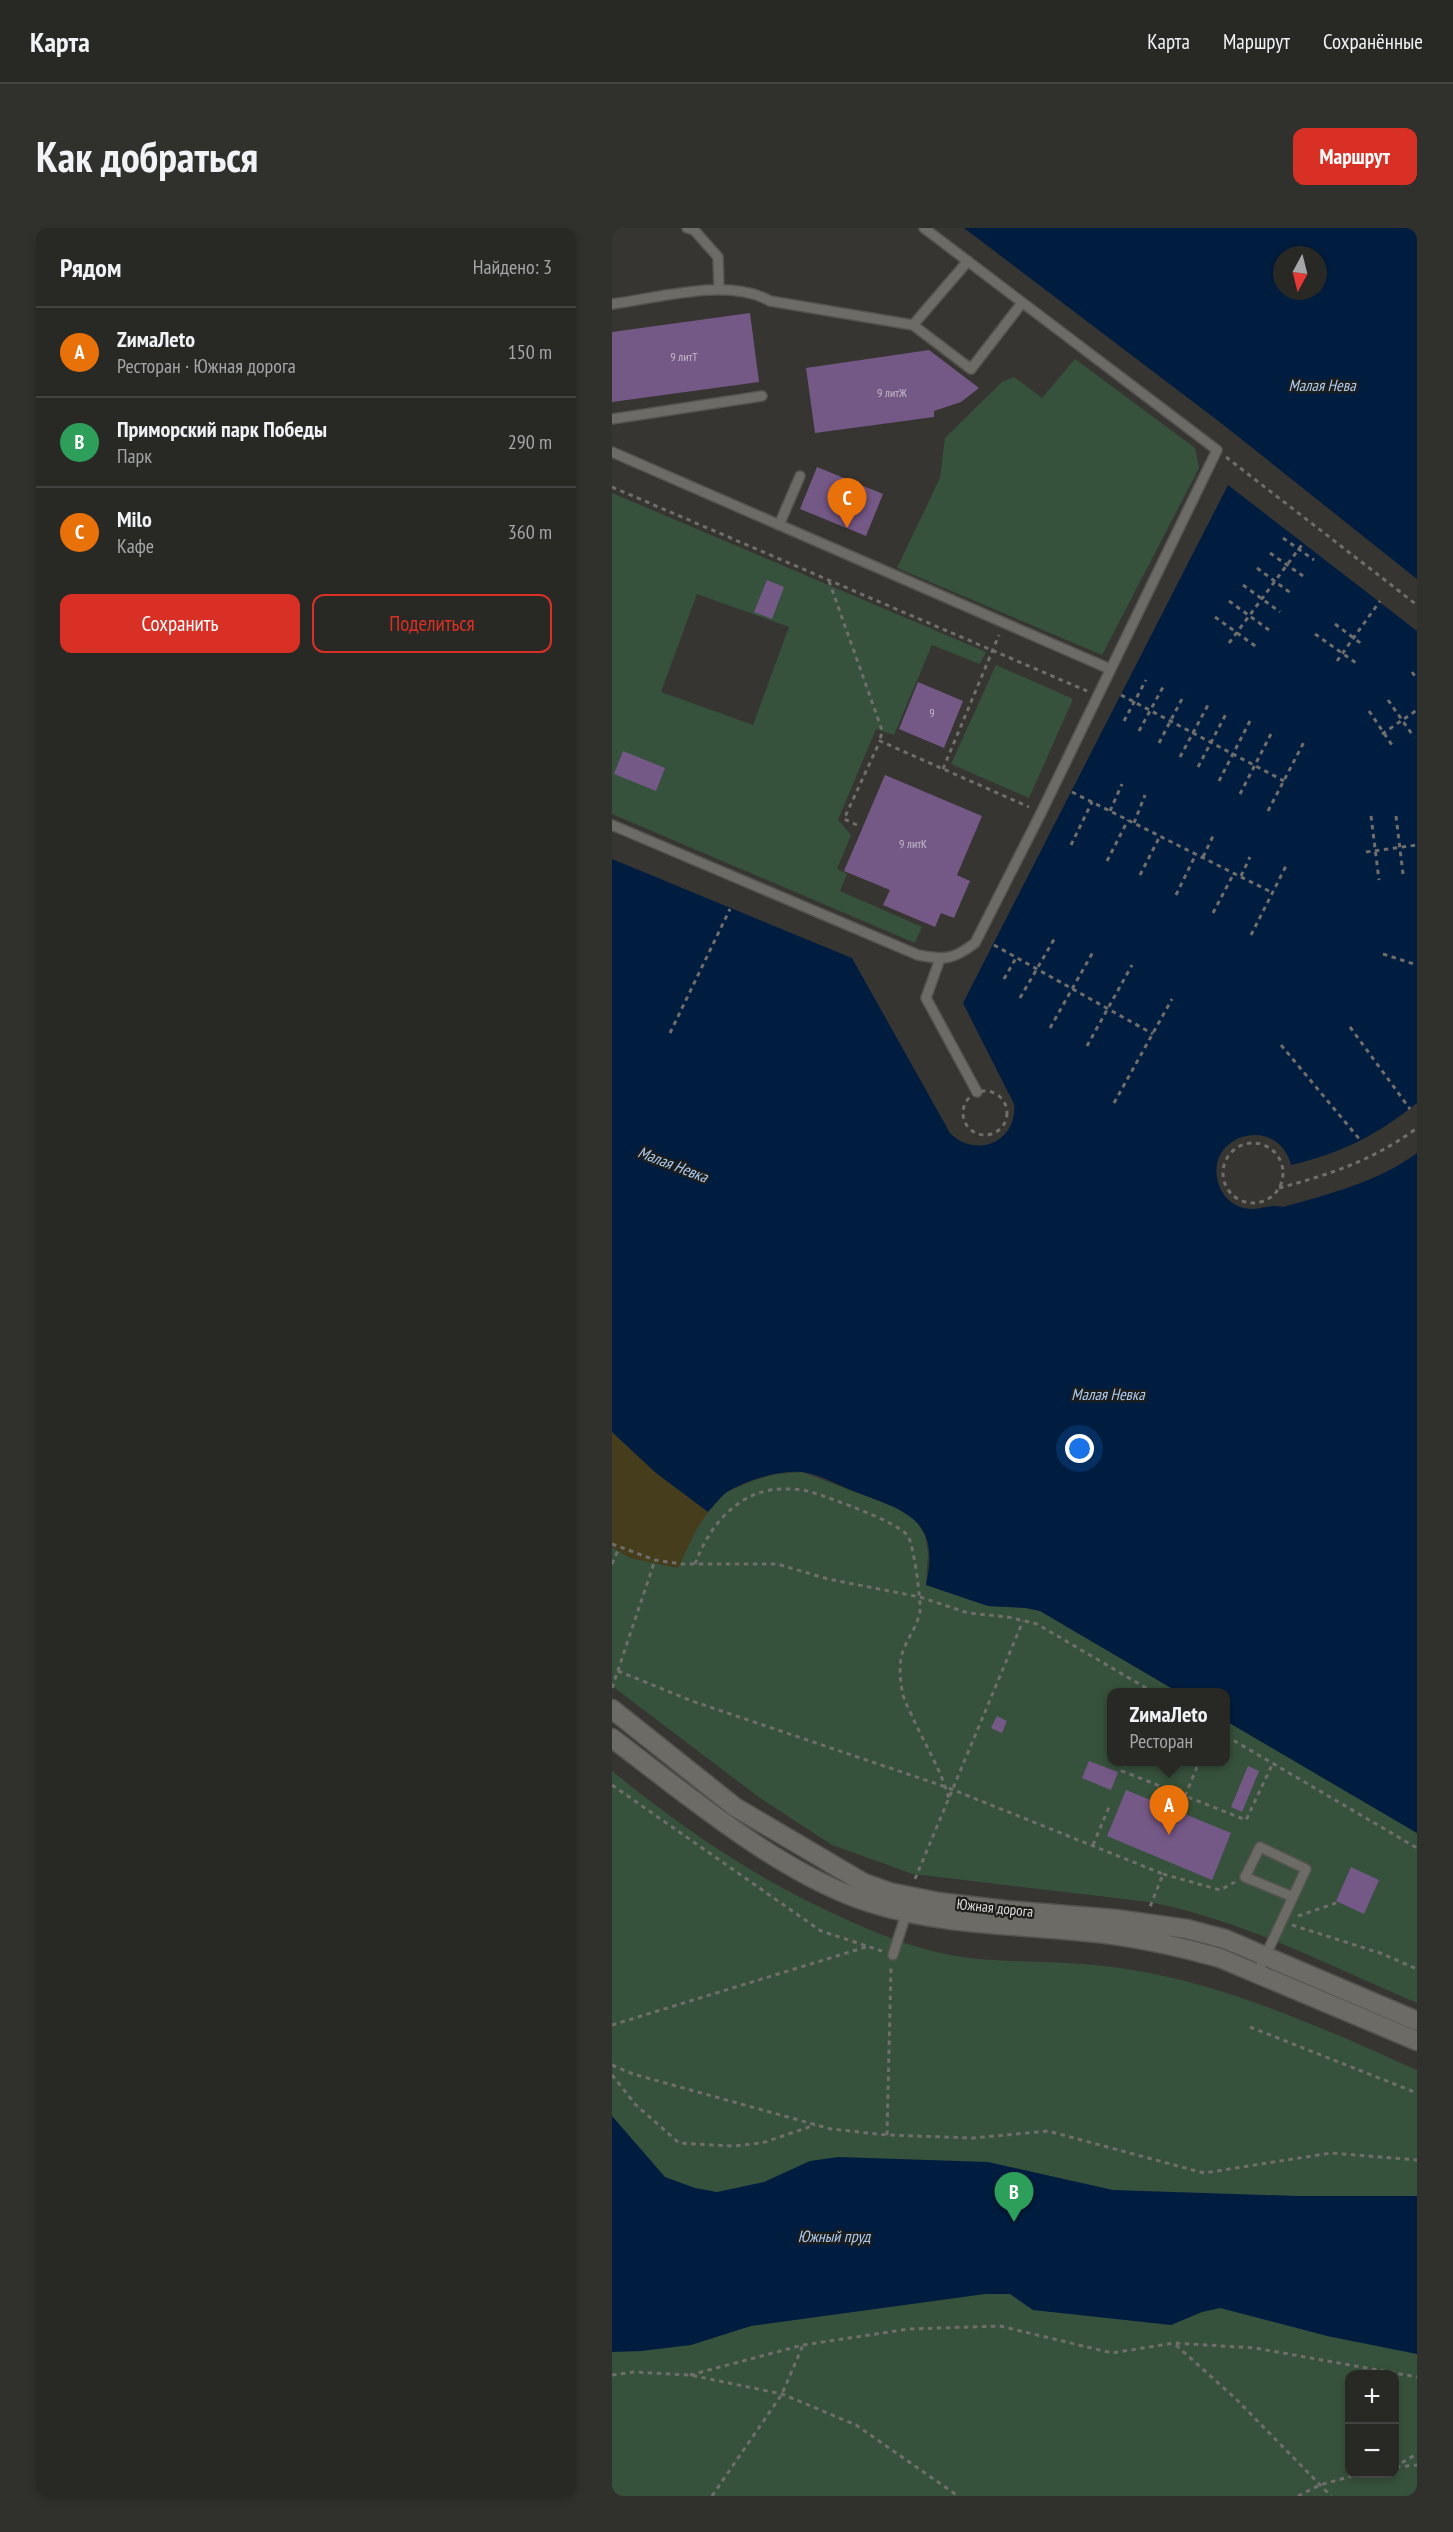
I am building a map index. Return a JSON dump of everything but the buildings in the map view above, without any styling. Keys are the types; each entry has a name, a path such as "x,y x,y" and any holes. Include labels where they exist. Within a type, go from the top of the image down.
{"street":[{"name":"Южная дорога","path":"612,1709 735,1807 864,1883 911,1896 1006,1910 1116,1919 1220,1958 1417,2041"},
{"name":"Южная дорога","path":"614,1744 782,1860 828,1885 870,1903 911,1896"},
{"name":"Южная дорога","path":"1156,1934 1225,1938 1417,2021"}],"lane":[{"path":"687,228 694,230 718,257 719,289"},
{"path":"612,825 918,955 940,959 958,956 975,943 1041,813 1217,450 924,228"},
{"path":"913,325 968,261"},
{"path":"612,304 719,289 755,293 770,301 913,325 971,369 1022,303"},
{"path":"612,419 762,396"},
{"path":"612,452 1110,669"},
{"path":"779,525 800,476"},
{"path":"940,959 926,998 977,1092"},
{"path":"614,1744 634,1727"},
{"path":"1257,1974 1266,1956 1306,1869 1260,1847 1245,1877 1293,1897"},
{"path":"893,1955 911,1896"}],"path":[{"path":"1217,450 1417,605"},
{"path":"612,487 1097,695"},
{"path":"1283,538 1314,560"},
{"path":"1229,643 1304,542"},
{"path":"1270,553 1303,576"},
{"path":"1257,568 1292,594"},
{"path":"829,581 882,730 880,741 844,819 857,825"},
{"path":"1243,585 1280,612"},
{"path":"1229,601 1269,630"},
{"path":"1337,661 1380,601"},
{"path":"1215,617 1258,648"},
{"path":"1335,624 1363,645"},
{"path":"1315,634 1359,665"},
{"path":"943,769 992,651"},
{"path":"1412,672 1417,679"},
{"path":"1124,721 1146,680"},
{"path":"1139,730 1163,687"},
{"path":"1122,694 1284,781"},
{"path":"1159,743 1184,695"},
{"path":"1388,700 1414,737"},
{"path":"1180,757 1208,705"},
{"path":"1383,733 1417,710"},
{"path":"1369,711 1394,748"},
{"path":"1198,767 1227,712"},
{"path":"1219,781 1250,721"},
{"path":"1240,794 1273,730"},
{"path":"880,741 1041,813"},
{"path":"1268,811 1304,742"},
{"path":"1110,811 1122,784"},
{"path":"1072,792 1273,893"},
{"path":"1134,823 1145,795"},
{"path":"1071,845 1092,802"},
{"path":"1371,816 1379,880"},
{"path":"1396,816 1403,874"},
{"path":"1107,861 1128,820"},
{"path":"1203,857 1214,834"},
{"path":"1140,876 1160,836"},
{"path":"1366,852 1417,845"},
{"path":"1176,895 1197,854"},
{"path":"1241,876 1250,857"},
{"path":"1251,935 1286,866"},
{"path":"1213,913 1234,873"},
{"path":"670,1033 730,909"},
{"path":"1020,998 1056,936"},
{"path":"994,945 1153,1034"},
{"path":"1050,1028 1093,952"},
{"path":"1383,954 1417,965"},
{"path":"1004,978 1016,958"},
{"path":"1087,1046 1132,966"},
{"path":"1114,1103 1172,999"},
{"path":"1350,1027 1410,1109"},
{"path":"1281,1045 1361,1141"},
{"path":"992,1091 1001,1097 1006,1105 1007,1115 1004,1125 992,1134 976,1133 965,1122 963,1107 968,1098 977,1092 992,1091"},
{"path":"1279,1188 1283,1169 1279,1157 1270,1148 1259,1143 1246,1143 1235,1148 1227,1157 1223,1169 1224,1181 1229,1191 1239,1199 1259,1202 1271,1197 1279,1188 1346,1169 1375,1156 1417,1128"},
{"path":"695,1564 703,1541 717,1521 735,1506 766,1492 794,1489 812,1492 897,1526 908,1537 920,1597 920,1614 903,1653 900,1674 903,1695 946,1787 948,1798"},
{"path":"612,1544 655,1560 695,1564 777,1564 828,1579 920,1597 968,1613 1024,1620 1037,1624 1146,1688"},
{"path":"612,1564 619,1548"},
{"path":"612,1688 655,1560"},
{"path":"911,1896 948,1798 1024,1620"},
{"path":"618,1671 692,1701 952,1789 1162,1874 1220,1890 1245,1877"},
{"path":"1230,1738 1417,1848"},
{"path":"1124,1766 1122,1771 1246,1820 1273,1763"},
{"path":"1185,1796 1197,1766"},
{"path":"612,1785 821,1931 893,1955 890,1970 887,2135"},
{"path":"1093,1845 1109,1807"},
{"path":"1150,1906 1162,1874"},
{"path":"1282,1921 1336,1903"},
{"path":"1282,1921 1380,1953 1417,1969"},
{"path":"612,2025 868,1947"},
{"path":"1250,2027 1417,2093"},
{"path":"612,2065 633,2074 815,2125 887,2135 973,2138 1048,2131 1204,2173 1331,2153 1417,2160"},
{"path":"612,2075 635,2104 679,2143 733,2146 762,2143 815,2125"},
{"path":"690,2375 803,2345 909,2329 1000,2326 1112,2353 1174,2343 1255,2348 1417,2377"},
{"path":"1174,2343 1236,2399 1331,2496"},
{"path":"712,2496 782,2394 803,2345"},
{"path":"612,2375 634,2372 690,2375 782,2394 856,2425 958,2496"},
{"path":"1417,2454 1395,2467 1417,2465"},
{"path":"1298,2496 1320,2485 1345,2478"}],"green space":[{"path":"1075,359 1195,448 1199,468 1102,655 897,568 940,478 945,438 1002,382 1014,377 1042,398"},
{"path":"612,493 986,652 980,664 932,645 894,735 876,729 838,820 851,835 837,869 847,874 840,891 922,927 915,943 612,814","holes":["697,594 789,627 753,725 661,692"]},
{"path":"996,665 1073,699 1029,798 951,764"},
{"path":"612,1432 656,1473 726,1492 776,1474 802,1472 898,1508 915,1518 925,1536 928,1552 926,1585 988,1606 1040,1611 1171,1688 1107,1688 1107,1766 1230,1766 1230,1723 1417,1833 1417,2003 1286,1945 1184,1910 1149,1902 913,1874 832,1845 760,1798 612,1686"},
{"path":"612,1771 698,1836 757,1874 819,1907 888,1937 926,1949 969,1958 1095,1965 1179,1980 1220,1991 1300,2019 1417,2070 1417,2496 612,2496"}],"sand":[{"path":"612,1432 656,1473 708,1512 696,1530 678,1568 630,1558 612,1547"}],"water":[{"name":"Малая Нева","path":"964,228 1417,228 1417,579 1221,423"},
{"name":"Малая Невка","path":"1228,485 1417,631 1417,1103 1373,1134 1327,1155 1291,1165 1284,1149 1272,1139 1259,1135 1245,1136 1232,1142 1222,1152 1217,1165 1218,1182 1225,1197 1238,1206 1256,1209 1272,1206 1283,1207 1353,1186 1386,1172 1417,1153 1417,1833 1230,1723 1230,1688 1171,1688 1040,1611 988,1606 926,1585 929,1563 928,1545 923,1531 915,1520 903,1512 822,1477 793,1472 763,1477 735,1488 724,1494 708,1512 656,1473 612,1432 612,859 852,958 950,1133 960,1141 971,1145 982,1145 993,1143 1002,1137 1013,1117 1014,1104 963,1003"},
{"name":"Южный пруд","path":"612,2116 665,2177 695,2188 717,2192 764,2182 810,2161 838,2157 988,2162 1113,2190 1298,2196 1417,2196 1417,2354 1327,2336 1220,2308 1202,2312 1171,2325 1033,2310 1010,2294 985,2294 751,2326 691,2345 612,2352"}],"place":[{"name":"Milo","path":"847,528"},
{"name":"ZимаЛеtо","path":"1169,1835"},
{"name":"Приморский парк Победы","path":"1014,2222"}]}
